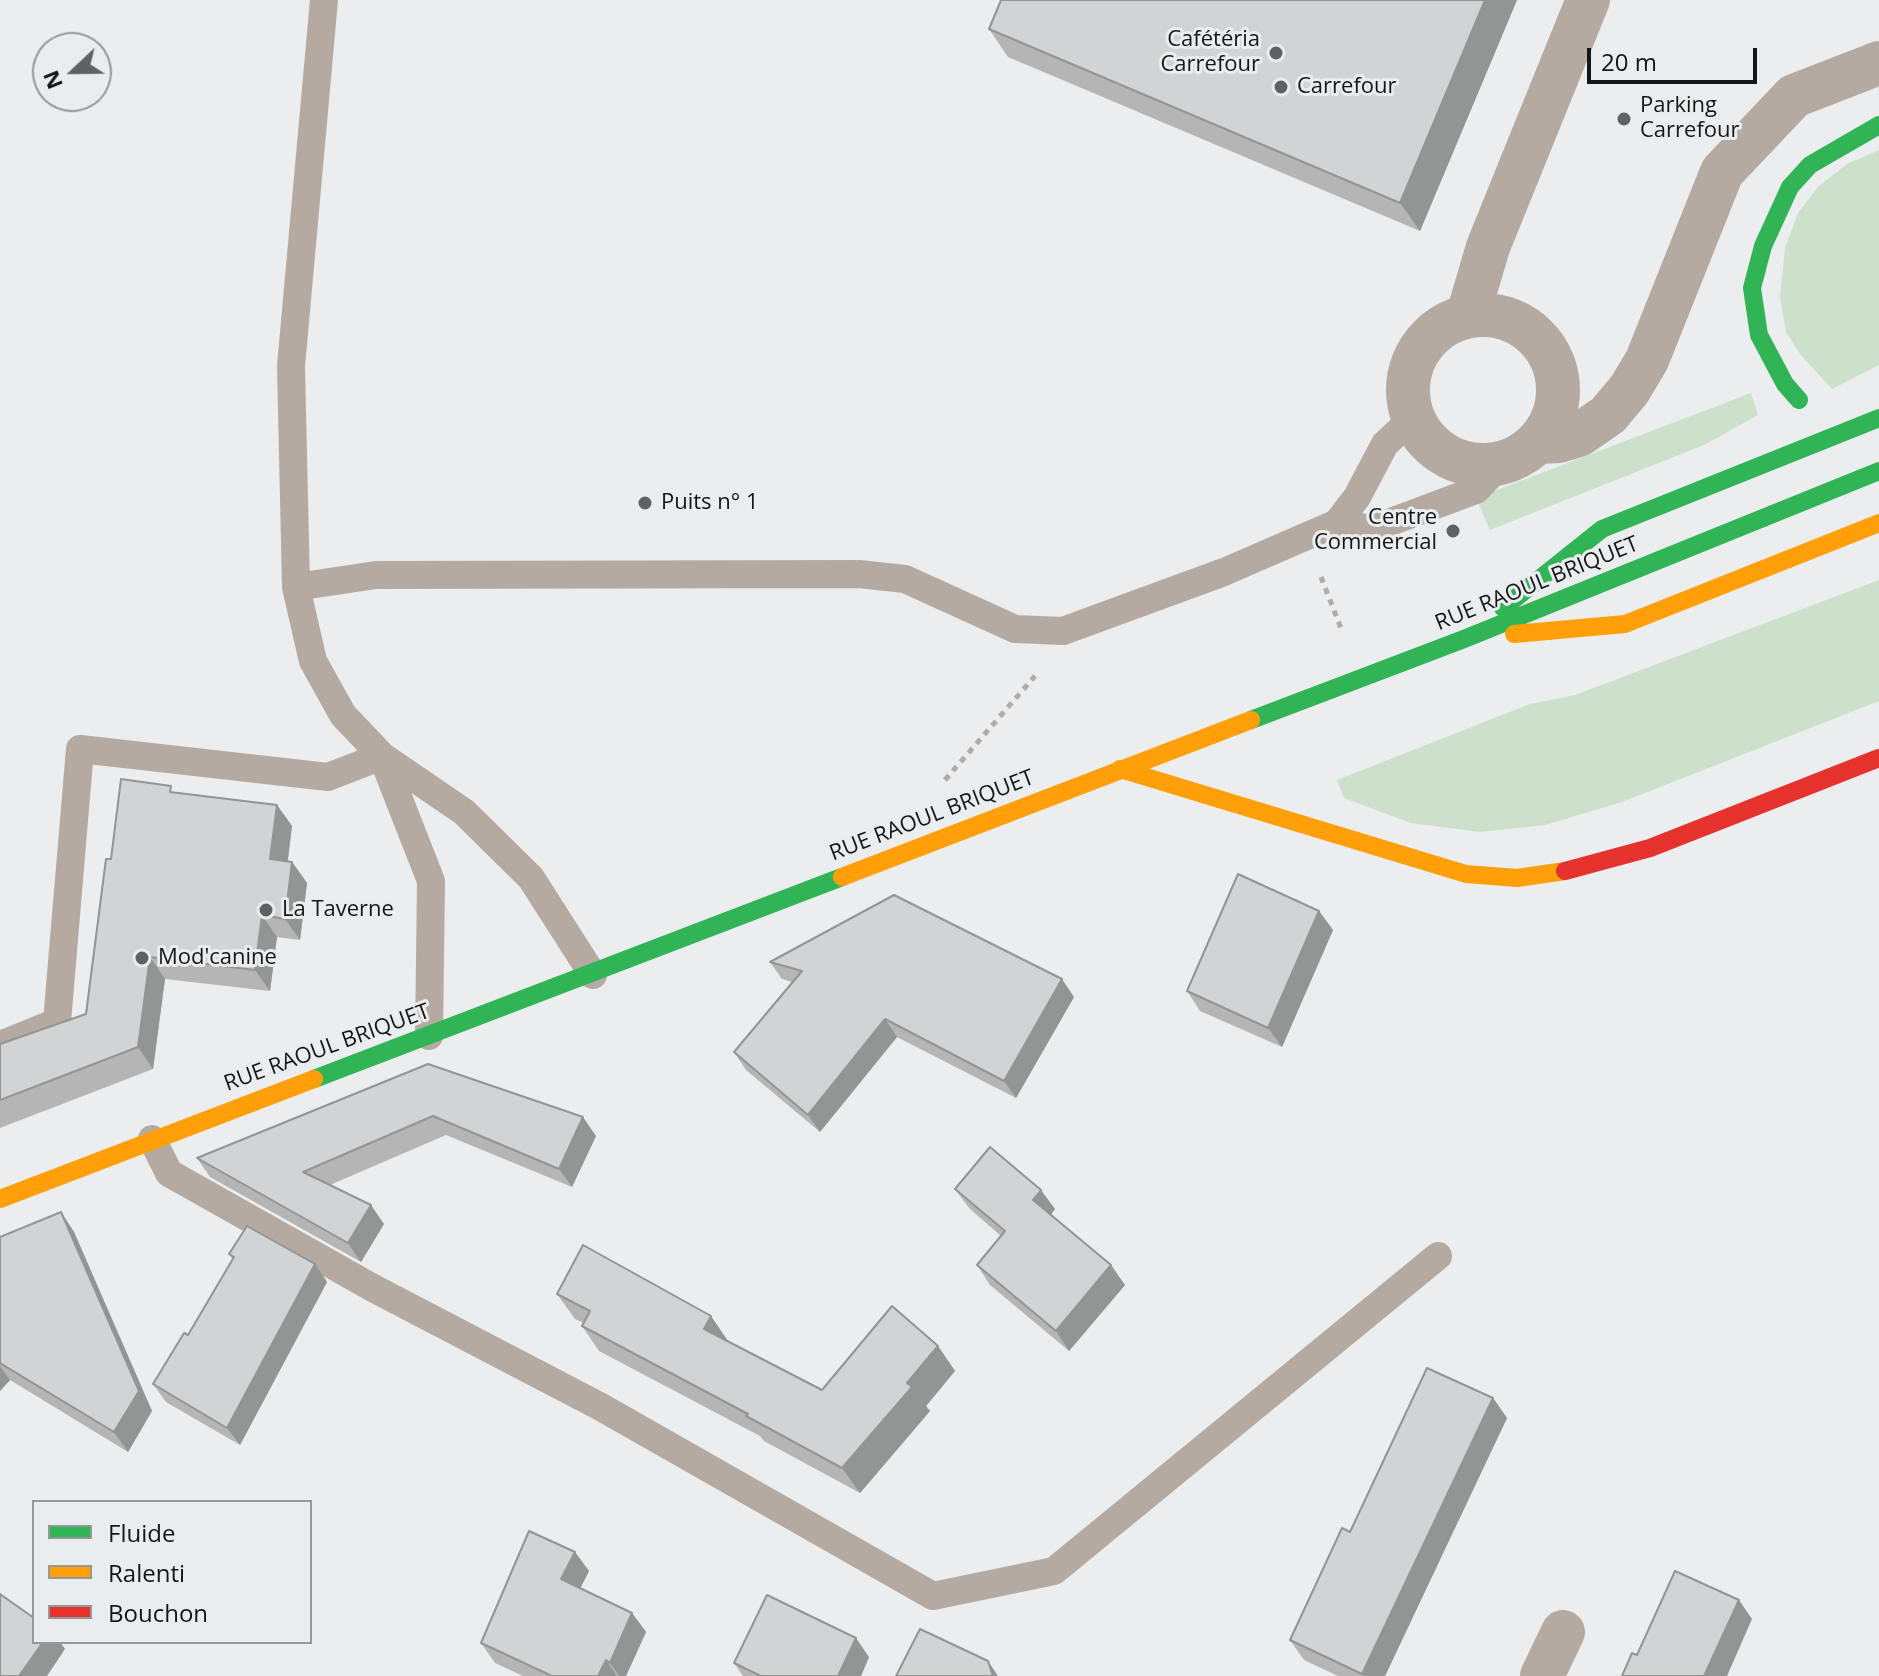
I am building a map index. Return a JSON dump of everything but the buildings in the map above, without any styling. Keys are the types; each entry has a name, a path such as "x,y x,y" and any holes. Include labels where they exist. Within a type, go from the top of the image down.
{"street":[{"path":"1468,315 1488,247 1588,0"},
{"path":"1521,452 1554,417 1558,403 1557,373 1545,346 1536,335 1511,320 1468,315 1439,328 1417,354 1408,391 1417,427 1436,448 1460,462 1488,466 1521,452 1579,435 1608,415 1629,390 1647,360 1722,172 1794,96 1879,63"},
{"path":"1799,400 1785,384 1759,335 1752,288 1763,246 1775,214 1790,187 1810,165 1839,145 1879,125"},
{"path":"1464,639 1602,529 1879,418"},
{"name":"RUE RAOUL BRIQUET","path":"0,1199 152,1139 593,975 1120,769 1464,639 1879,471"},
{"path":"1464,639 1625,624 1879,523"},
{"path":"1120,769 1451,870 1517,878 1584,868 1650,848 1879,758"},
{"path":"1542,1676 1563,1632"}],"lane":[{"path":"324,0 291,366 296,587 313,661 343,715 382,756 464,812 531,878 593,975"},
{"path":"296,587 376,575 859,574 905,579 1015,629 1063,631 1307,539 1337,523 1357,497 1385,444 1399,431 1417,427"},
{"path":"1337,523 1372,529 1476,490 1521,452"},
{"path":"0,1045 57,1022 80,749 328,777 382,756"},
{"path":"382,756 431,881 429,1036"},
{"path":"152,1139 169,1173 373,1288 601,1407 933,1596 1054,1571 1438,1256"}],"path":[{"path":"1307,539 1360,679"},
{"path":"941,785 1053,655 1063,631"}],"green space":[{"path":"1879,150 1879,365 1832,389 1800,354 1786,332 1780,298 1785,248 1798,213 1818,187 1847,164"},
{"path":"1751,393 1758,415 1704,445 1490,530 1476,498"},
{"path":"1879,580 1879,701 1622,802 1545,825 1480,832 1411,823 1344,798 1337,780 1530,704 1575,695"}],"traffic: fast":[{"path":"1799,400 1785,384 1759,335 1752,288 1763,246 1790,187 1810,165 1879,125"},
{"path":"1503,608 1602,529 1879,418"},
{"path":"1251,720 1464,639 1879,471"},
{"path":"314,1079 842,877"}],"traffic: slow":[{"path":"1514,634 1625,624 1879,523"},
{"path":"842,877 1251,720"},
{"path":"1120,769 1466,874 1517,878 1565,871"},
{"path":"0,1199 314,1079"}],"traffic: jam":[{"path":"1565,871 1650,848 1879,758"}],"place":[{"name":"Cafétéria Carrefour","path":"1276,53"},
{"name":"Carrefour","path":"1281,87"},
{"name":"Parking Carrefour","path":"1624,119"},
{"name":"Puits n° 1","path":"645,503"},
{"name":"Centre Commercial","path":"1453,531"},
{"name":"La Taverne","path":"266,910"},
{"name":"Mod'canine","path":"142,958"}]}
